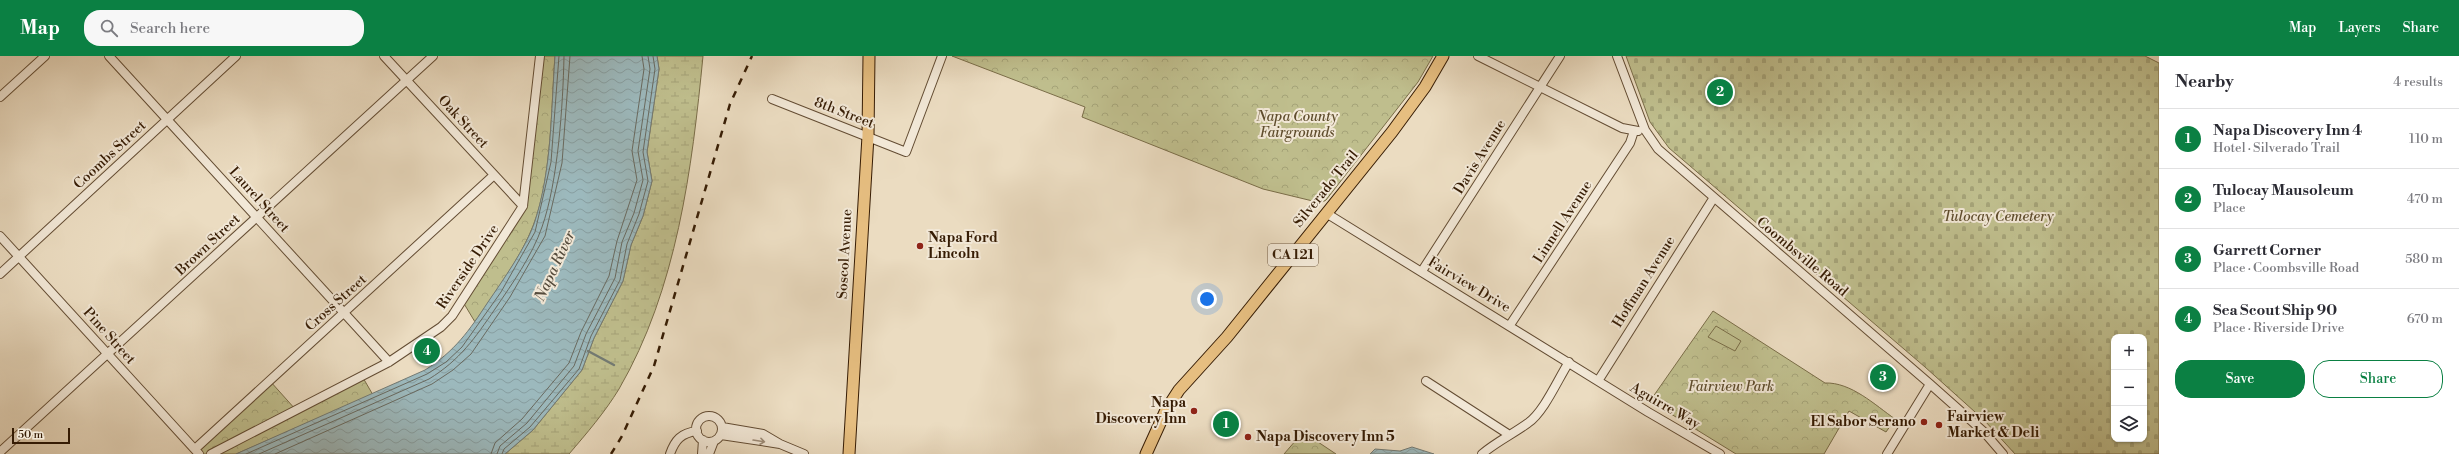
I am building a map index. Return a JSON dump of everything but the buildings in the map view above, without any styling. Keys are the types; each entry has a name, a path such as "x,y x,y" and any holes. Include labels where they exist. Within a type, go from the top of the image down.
{"main road":[{"name":"Soscol Avenue","path":"849,454 868,136 869,56"},
{"name":"Silverado Trail","path":"1146,454 1166,410 1179,390 1227,336 1425,88 1443,56"}],"street":[{"path":"0,97 44,56"},
{"name":"Laurel Street","path":"109,56 389,362"},
{"name":"Coombs Street","path":"0,274 236,56"},
{"name":"Oak Street","path":"384,56 523,206"},
{"name":"Brown Street","path":"0,452 433,56"},
{"name":"Riverside Drive","path":"211,454 389,362 442,326 452,316 523,206 540,56"},
{"name":"8th Street","path":"772,99 906,152 942,56"},
{"path":"1478,56 1622,128 1634,131 1645,130"},
{"name":"Davis Avenue","path":"1422,271 1560,56"},
{"name":"Coombsville Road","path":"1618,56 1645,130 1658,149 1713,199 1930,384 1984,432 2003,454"},
{"name":"Linnell Avenue","path":"1510,325 1630,143 1634,131"},
{"name":"Cross Street","path":"197,452 344,313 494,175"},
{"name":"Hoffman Avenue","path":"1598,380 1713,199"},
{"name":"Fairview Drive","path":"1326,213 1598,380"},
{"name":"Pine Street","path":"0,236 197,452"},
{"path":"1482,454 1508,434 1528,423 1538,412 1569,362"},
{"name":"Aguirre Way","path":"1598,380 1720,454"},
{"path":"1426,381 1508,434"},
{"path":"1887,454 1930,384"},
{"path":"702,454 703,440 697,431 700,420 708,416 718,420 719,434 709,454"},
{"path":"670,454 674,443 681,436 697,431"},
{"path":"703,440 719,434 780,444 804,454"}],"green space":[{"path":"540,56 555,56 550,142 544,186 539,207 533,226 522,250 475,322 463,302 523,206"},
{"path":"657,56 703,56 699,99 687,185 679,227 655,311 639,351 614,398 569,454 505,454 533,430 582,370 594,338 623,281 631,245 643,216 652,181 647,152 659,69"},
{"name":"Napa County Fairgrounds","path":"952,56 1433,56 1418,82 1326,200 1321,203 1263,189 1082,117 1085,107"},
{"name":"Tulocay Cemetery","path":"1626,56 2145,56 2159,63 2159,454 2015,454 1985,421 1925,367 1669,148 1650,122"},
{"name":"Fairview Park","path":"1713,311 1825,383 1844,386 1853,390 1895,419 1886,432 1849,411 1824,454 1736,454 1650,401"},
{"path":"1716,326 1741,341 1735,351 1708,337"},
{"path":"362,376 373,395 236,454 199,454 195,449 270,381 296,410"},
{"path":"1303,432 1336,454 1284,454"}],"water":[{"name":"Napa River","path":"555,56 657,56 659,69 647,152 652,181 643,216 631,245 623,281 594,338 582,370 533,430 505,454 236,454 425,370 436,363 461,340 513,264 525,244 534,224 540,204 548,162"},
{"path":"1412,447 1434,454 1370,454 1375,449 1400,451"}],"waterway":[{"path":"588,351 614,365"}],"railway":[{"path":"611,454 622,436 654,366 730,104 752,56"}],"place":[{"name":"Tulocay Mausoleum","path":"1720,92"},
{"name":"Napa Ford Lincoln","path":"920,246"},
{"name":"Sea Scout Ship 90","path":"427,351"},
{"name":"Garrett Corner","path":"1883,377"},
{"name":"Napa Discovery Inn","path":"1194,411"},
{"name":"El Sabor Serano","path":"1924,422"},
{"name":"Napa Discovery Inn 4","path":"1226,424"},
{"name":"Fairview Market & Deli","path":"1939,425"},
{"name":"Napa Discovery Inn 5","path":"1248,437"}]}
